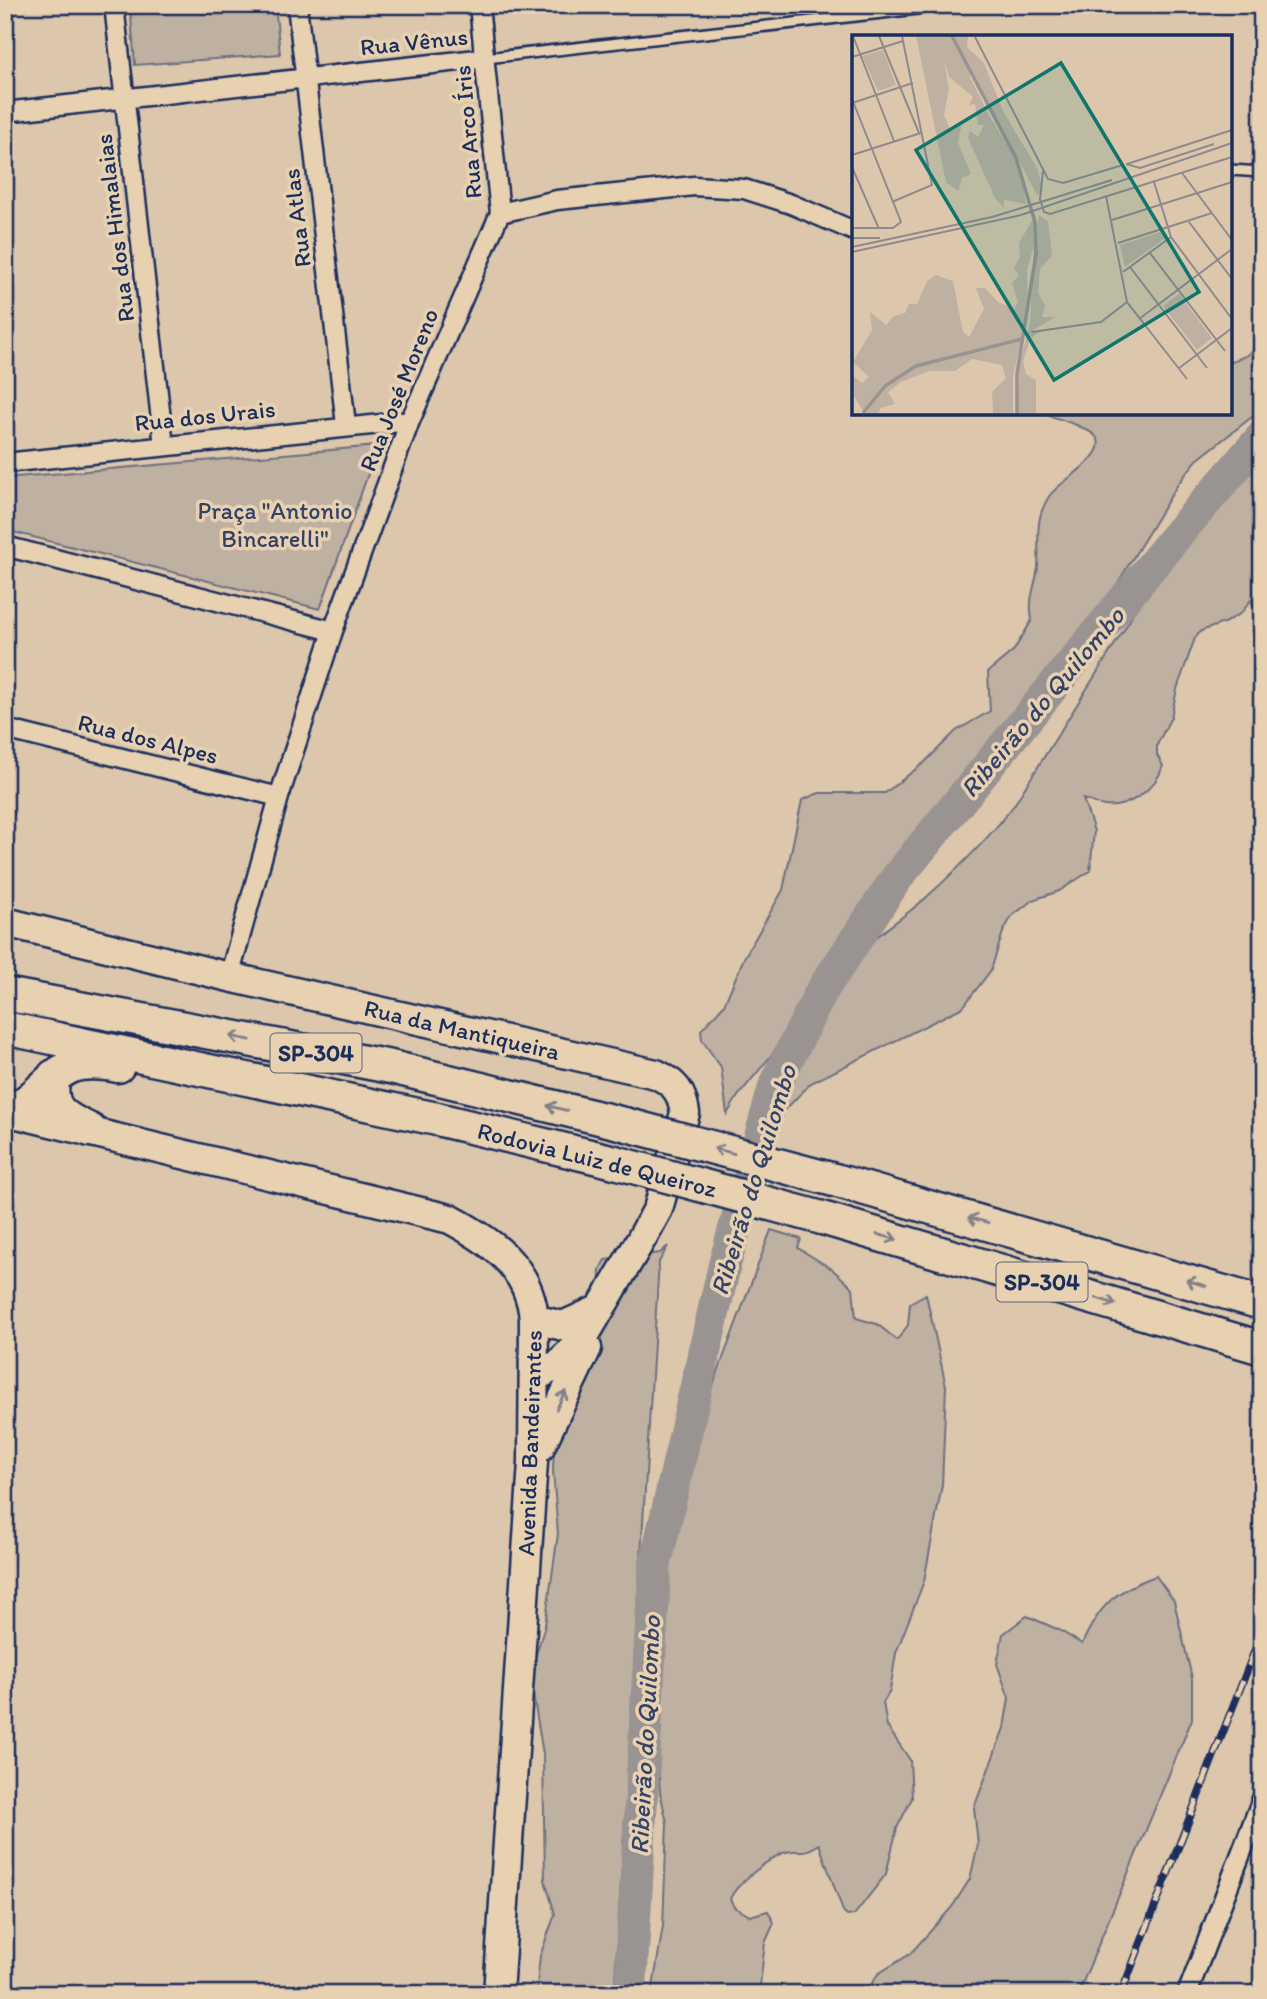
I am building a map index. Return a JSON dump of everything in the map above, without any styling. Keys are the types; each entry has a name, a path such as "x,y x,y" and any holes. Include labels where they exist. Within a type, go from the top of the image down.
{"highway":[{"name":"Rodovia Luiz de Queiroz","path":"5,993 391,1067 624,1124 838,1181 1262,1303"},
{"name":"Rodovia Luiz de Queiroz","path":"5,1028 409,1114 615,1162 822,1218 1262,1348"},
{"path":"8,1111 37,1095 54,1076 70,1065 88,1061 283,1098 409,1114"},
{"path":"54,1076 51,1092 53,1104 72,1122 90,1130"}],"main road":[{"name":"Rua da Mantiqueira","path":"5,922 229,977 656,1074 673,1082 683,1097 685,1113 658,1209 582,1340 553,1368 536,1369"},
{"name":"Avenida Bandeirantes","path":"8,1111 450,1219 488,1239 505,1254 529,1293 534,1319 536,1369 533,1462 498,1994"},
{"path":"533,1462 597,1326 597,1311 563,1326 534,1319"}],"street":[{"name":"Rua dos Himalaias","path":"114,5 164,446"},
{"name":"Rua Atlas","path":"297,5 345,425"},
{"name":"Rua Arco Íris","path":"479,5 499,213"},
{"name":"Rua Vênus","path":"5,112 486,58"},
{"path":"499,213 557,200 694,186 744,189 791,204 852,231"},
{"name":"Rua José Moreno","path":"229,977 279,797 333,631 410,421 499,213"},
{"name":"Rua dos Urais","path":"5,463 345,425 410,421"},
{"path":"5,545 333,631"},
{"name":"Rua dos Alpes","path":"5,729 279,797"},
{"path":"1187,1994 1262,1798"}],"lane":[{"name":"Rua Vênus","path":"486,58 953,5"},
{"path":"1232,170 1262,172"}],"green space":[{"path":"130,5 275,5 280,54 135,65"},
{"path":"1262,342 1262,409 1197,460 1178,484 1000,776 738,1096 727,1114 721,1067 702,1040 701,1030 724,1005 744,958 783,890 802,800 819,793 885,793 925,762 956,731 990,711 988,672 1014,650 1032,620 1031,599 1038,567 1041,513 1055,489 1089,462 1098,447 1098,440 1089,431 1046,415 1232,415 1232,361 1248,355"},
{"path":"1262,440 1262,624 1251,600 1241,613 1201,631 1195,638 1177,689 1171,717 1157,745 1157,755 1163,766 1154,782 1140,795 1123,804 1105,806 1083,799 1094,831 1090,871 1059,891 1033,900 1012,916 1003,932 991,970 963,1007 811,1083 778,1117 769,1119 792,1055 816,1011 842,972 865,947 941,884 1005,817 1130,620 1153,564 1171,536"},
{"name":"Praça \"Antonio Bincarelli\"","path":"378,446 320,609 5,530 5,478"},
{"path":"771,1230 801,1239 798,1248 832,1269 853,1288 856,1318 877,1324 897,1340 908,1325 910,1303 926,1294 946,1386 942,1485 924,1581 896,1653 890,1691 883,1703 887,1726 910,1760 912,1798 897,1828 886,1874 854,1915 847,1916 843,1911 819,1844 808,1850 788,1851 776,1856 753,1873 733,1893 730,1899 734,1907 750,1916 768,1911 774,1923 765,1943 759,1994 652,1994 663,1926 667,1823 660,1792 655,1716 655,1577 659,1506 667,1472 683,1436 710,1393"},
{"path":"668,1246 659,1262 614,1994 536,1994 540,1956 555,1914 545,1880 543,1754 530,1675 545,1625 558,1534 553,1471 555,1420 598,1320 600,1269 605,1260 660,1253"},
{"path":"1156,1576 1174,1601 1192,1678 1192,1719 1078,1994 865,1994 878,1974 910,1954 952,1907 970,1879 978,1844 974,1808 1004,1728 1009,1698 997,1664 1003,1634 1027,1616 1082,1644 1096,1618 1111,1600 1130,1587"}],"waterway":[{"name":"Ribeirão do Quilombo","path":"630,1994 655,1565 725,1263 776,1082 821,992 898,876 1177,535 1262,437"}],"railway":[{"path":"1121,1994 1262,1632"}]}
